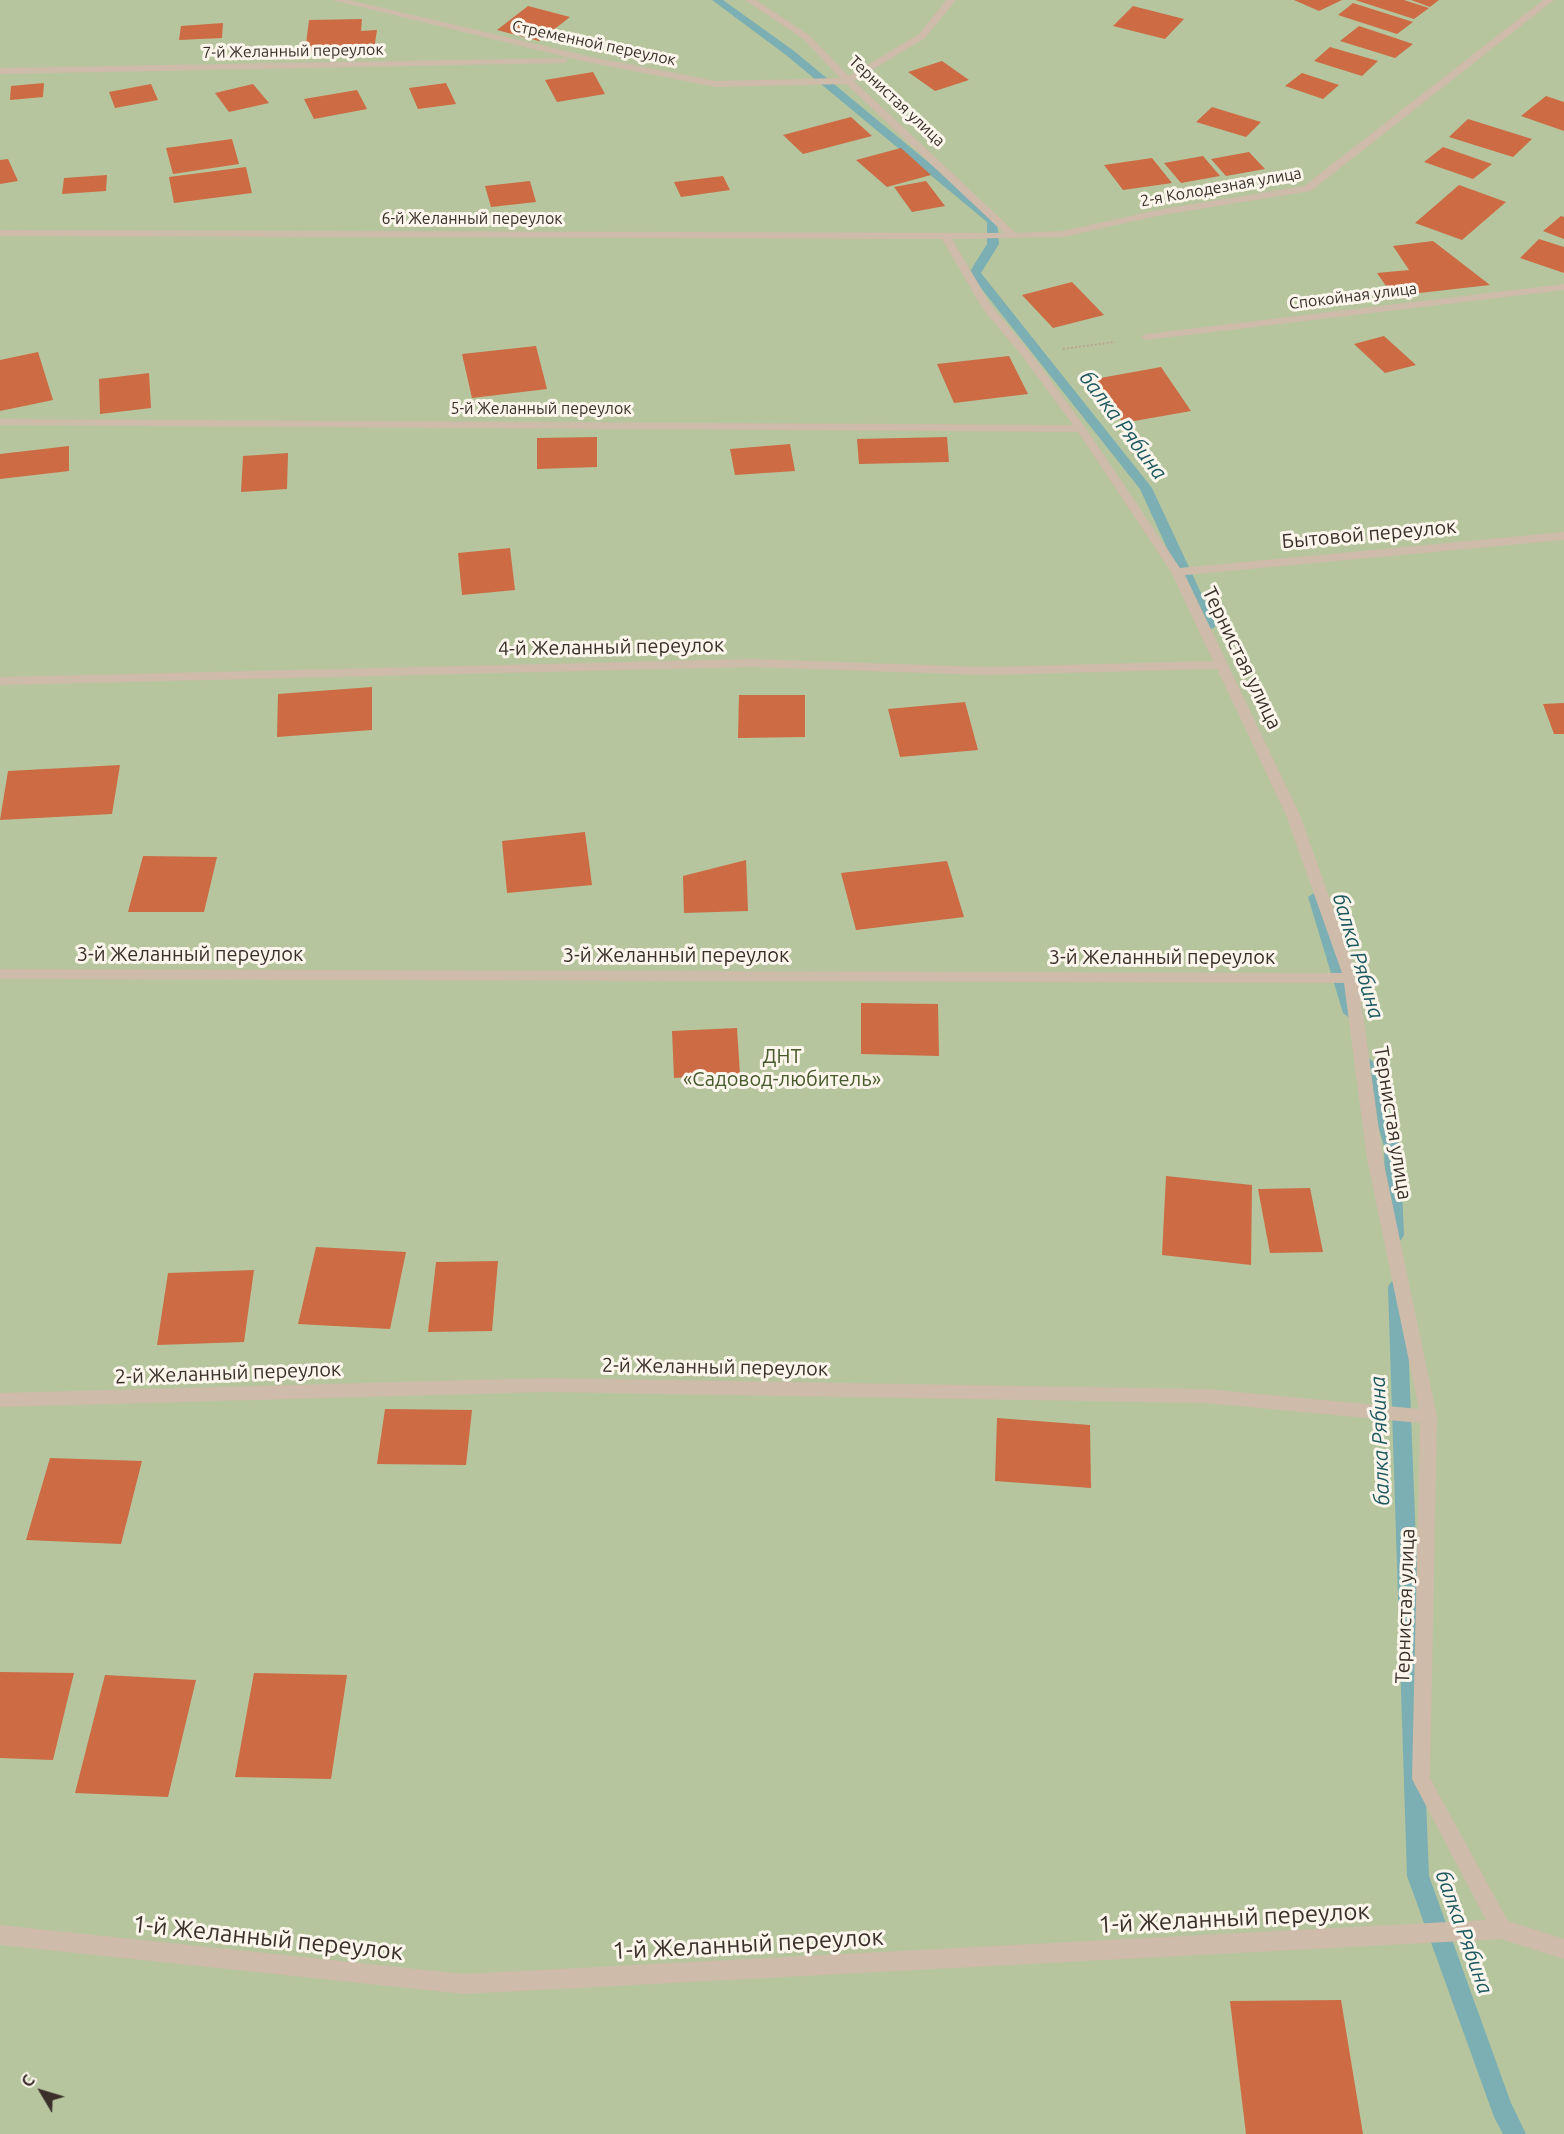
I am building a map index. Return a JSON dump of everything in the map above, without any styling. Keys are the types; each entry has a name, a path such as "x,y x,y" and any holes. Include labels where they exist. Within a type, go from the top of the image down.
{"street":[{"name":"Стременной переулок","path":"338,0 587,59 716,84 848,81"},
{"name":"Тернистая улица","path":"750,0 806,37 848,81 1013,236"},
{"path":"848,81 922,36 951,0"},
{"name":"2-я Колодезная улица","path":"944,234 1013,236 1064,234 1157,213 1306,189 1549,0"},
{"name":"7-й Желанный переулок","path":"0,71 587,59"},
{"name":"6-й Желанный переулок","path":"0,233 944,234"},
{"name":"Тернистая улица","path":"944,234 986,306 1026,354 1082,429 1177,572 1224,665 1293,815 1351,978 1375,1159 1429,1417 1421,1779 1501,1929"},
{"name":"Спокойная улица","path":"1146,337 1564,287"},
{"name":"5-й Желанный переулок","path":"0,422 1082,429"},
{"name":"Бытовой переулок","path":"1177,572 1564,536"},
{"name":"4-й Желанный переулок","path":"0,681 739,663 986,671 1224,665"},
{"name":"3-й Желанный переулок","path":"0,974 1351,978"},
{"name":"2-й Желанный переулок","path":"0,1400 546,1385 1206,1396 1429,1417"},
{"path":"1501,1929 1564,1949"},
{"name":"1-й Желанный переулок","path":"0,1935 464,1984 1501,1929"}],"path":[{"path":"1026,354 1146,337"}],"green space":[{"name":"ДНТ «Садовод-любитель»","path":"0,0 1564,0 1564,2134 0,2134"}],"building":[{"path":"1294,0 1342,0 1319,11"},
{"path":"1355,0 1404,0 1429,8 1414,19"},
{"path":"1411,0 1439,0 1430,7"},
{"path":"1353,3 1413,22 1397,34 1338,15"},
{"path":"528,6 570,17 539,41 497,30"},
{"path":"1133,6 1184,19 1165,39 1113,26"},
{"path":"362,19 361,31 377,30 374,50 305,52 309,20"},
{"path":"223,23 222,38 179,40 181,26"},
{"path":"1359,26 1413,44 1395,58 1340,41"},
{"path":"1330,47 1378,61 1362,76 1314,61"},
{"path":"942,61 969,80 935,91 908,72"},
{"path":"593,72 605,94 557,102 545,80"},
{"path":"1302,73 1339,85 1323,99 1285,86"},
{"path":"44,83 43,97 10,100 11,86"},
{"path":"446,83 456,104 418,109 409,88"},
{"path":"151,84 158,100 115,108 109,92"},
{"path":"253,84 269,103 229,112 215,93"},
{"path":"357,90 367,109 314,119 304,99"},
{"path":"1546,96 1564,102 1564,131 1521,116"},
{"path":"1212,107 1261,122 1246,137 1196,122"},
{"path":"851,117 872,136 803,154 783,135"},
{"path":"1468,119 1532,139 1513,157 1449,137"},
{"path":"232,139 239,164 173,174 166,148"},
{"path":"1443,147 1492,164 1473,179 1424,162"},
{"path":"901,148 931,175 887,187 856,160"},
{"path":"1249,152 1265,169 1226,176 1211,159"},
{"path":"1203,156 1220,176 1181,183 1164,163"},
{"path":"1152,158 1172,183 1123,190 1104,165"},
{"path":"8,159 18,181 0,184 0,160"},
{"path":"246,167 252,193 174,203 169,177"},
{"path":"107,175 106,191 62,194 64,178"},
{"path":"723,176 730,190 681,197 674,182"},
{"path":"530,181 536,202 491,207 485,186"},
{"path":"926,181 945,206 912,212 894,187"},
{"path":"1459,185 1506,202 1462,240 1415,223"},
{"path":"1561,216 1564,217 1564,239 1543,231"},
{"path":"1539,239 1564,247 1564,273 1520,258"},
{"path":"1433,241 1490,285 1393,296 1377,273 1409,270 1393,246"},
{"path":"1072,282 1104,315 1053,328 1022,295"},
{"path":"1384,336 1416,365 1385,373 1354,344"},
{"path":"536,346 547,389 472,398 462,354"},
{"path":"38,352 53,400 0,411 0,360"},
{"path":"1009,356 1028,394 954,403 937,364"},
{"path":"1161,367 1191,411 1123,423 1095,379"},
{"path":"149,373 151,408 100,414 99,379"},
{"path":"597,437 597,467 537,469 537,438"},
{"path":"947,437 949,462 859,464 857,439"},
{"path":"790,444 795,471 735,475 730,449"},
{"path":"69,446 69,471 0,479 0,454"},
{"path":"288,453 287,489 241,492 243,456"},
{"path":"510,548 515,590 462,595 458,553"},
{"path":"372,687 372,730 277,737 278,694"},
{"path":"739,695 805,695 805,737 738,738"},
{"path":"965,702 978,750 900,757 888,709"},
{"path":"1564,703 1564,734 1554,734 1543,704"},
{"path":"120,765 112,814 0,820 8,771"},
{"path":"585,832 592,885 507,893 502,841"},
{"path":"143,856 217,857 204,912 128,912"},
{"path":"746,860 748,911 684,913 683,876"},
{"path":"947,861 964,917 856,930 841,873"},
{"path":"861,1003 938,1004 939,1056 861,1054"},
{"path":"737,1028 740,1074 674,1078 672,1031"},
{"path":"1166,1176 1252,1185 1251,1265 1162,1255"},
{"path":"1310,1188 1323,1252 1270,1253 1258,1189"},
{"path":"316,1247 406,1252 390,1329 298,1324"},
{"path":"498,1261 492,1331 428,1332 436,1262"},
{"path":"254,1270 244,1342 157,1345 168,1273"},
{"path":"385,1409 472,1410 466,1465 377,1464"},
{"path":"997,1418 1090,1425 1091,1488 995,1481"},
{"path":"50,1458 142,1461 121,1544 26,1540"},
{"path":"0,1672 74,1673 53,1760 0,1758"},
{"path":"254,1673 347,1675 331,1779 235,1777"},
{"path":"105,1675 196,1680 168,1797 75,1793"},
{"path":"1341,2000 1363,2134 1246,2134 1230,2001"}],"waterway":[{"name":"балка Рябина","path":"717,0 790,53 993,221 993,244 975,273 1146,488 1209,625"},
{"name":"балка Рябина","path":"1316,897 1351,1013"},
{"name":"балка Рябина","path":"1367,1063 1392,1146 1395,1235"},
{"name":"балка Рябина","path":"1397,1287 1418,1876 1502,2109 1515,2134"}]}
